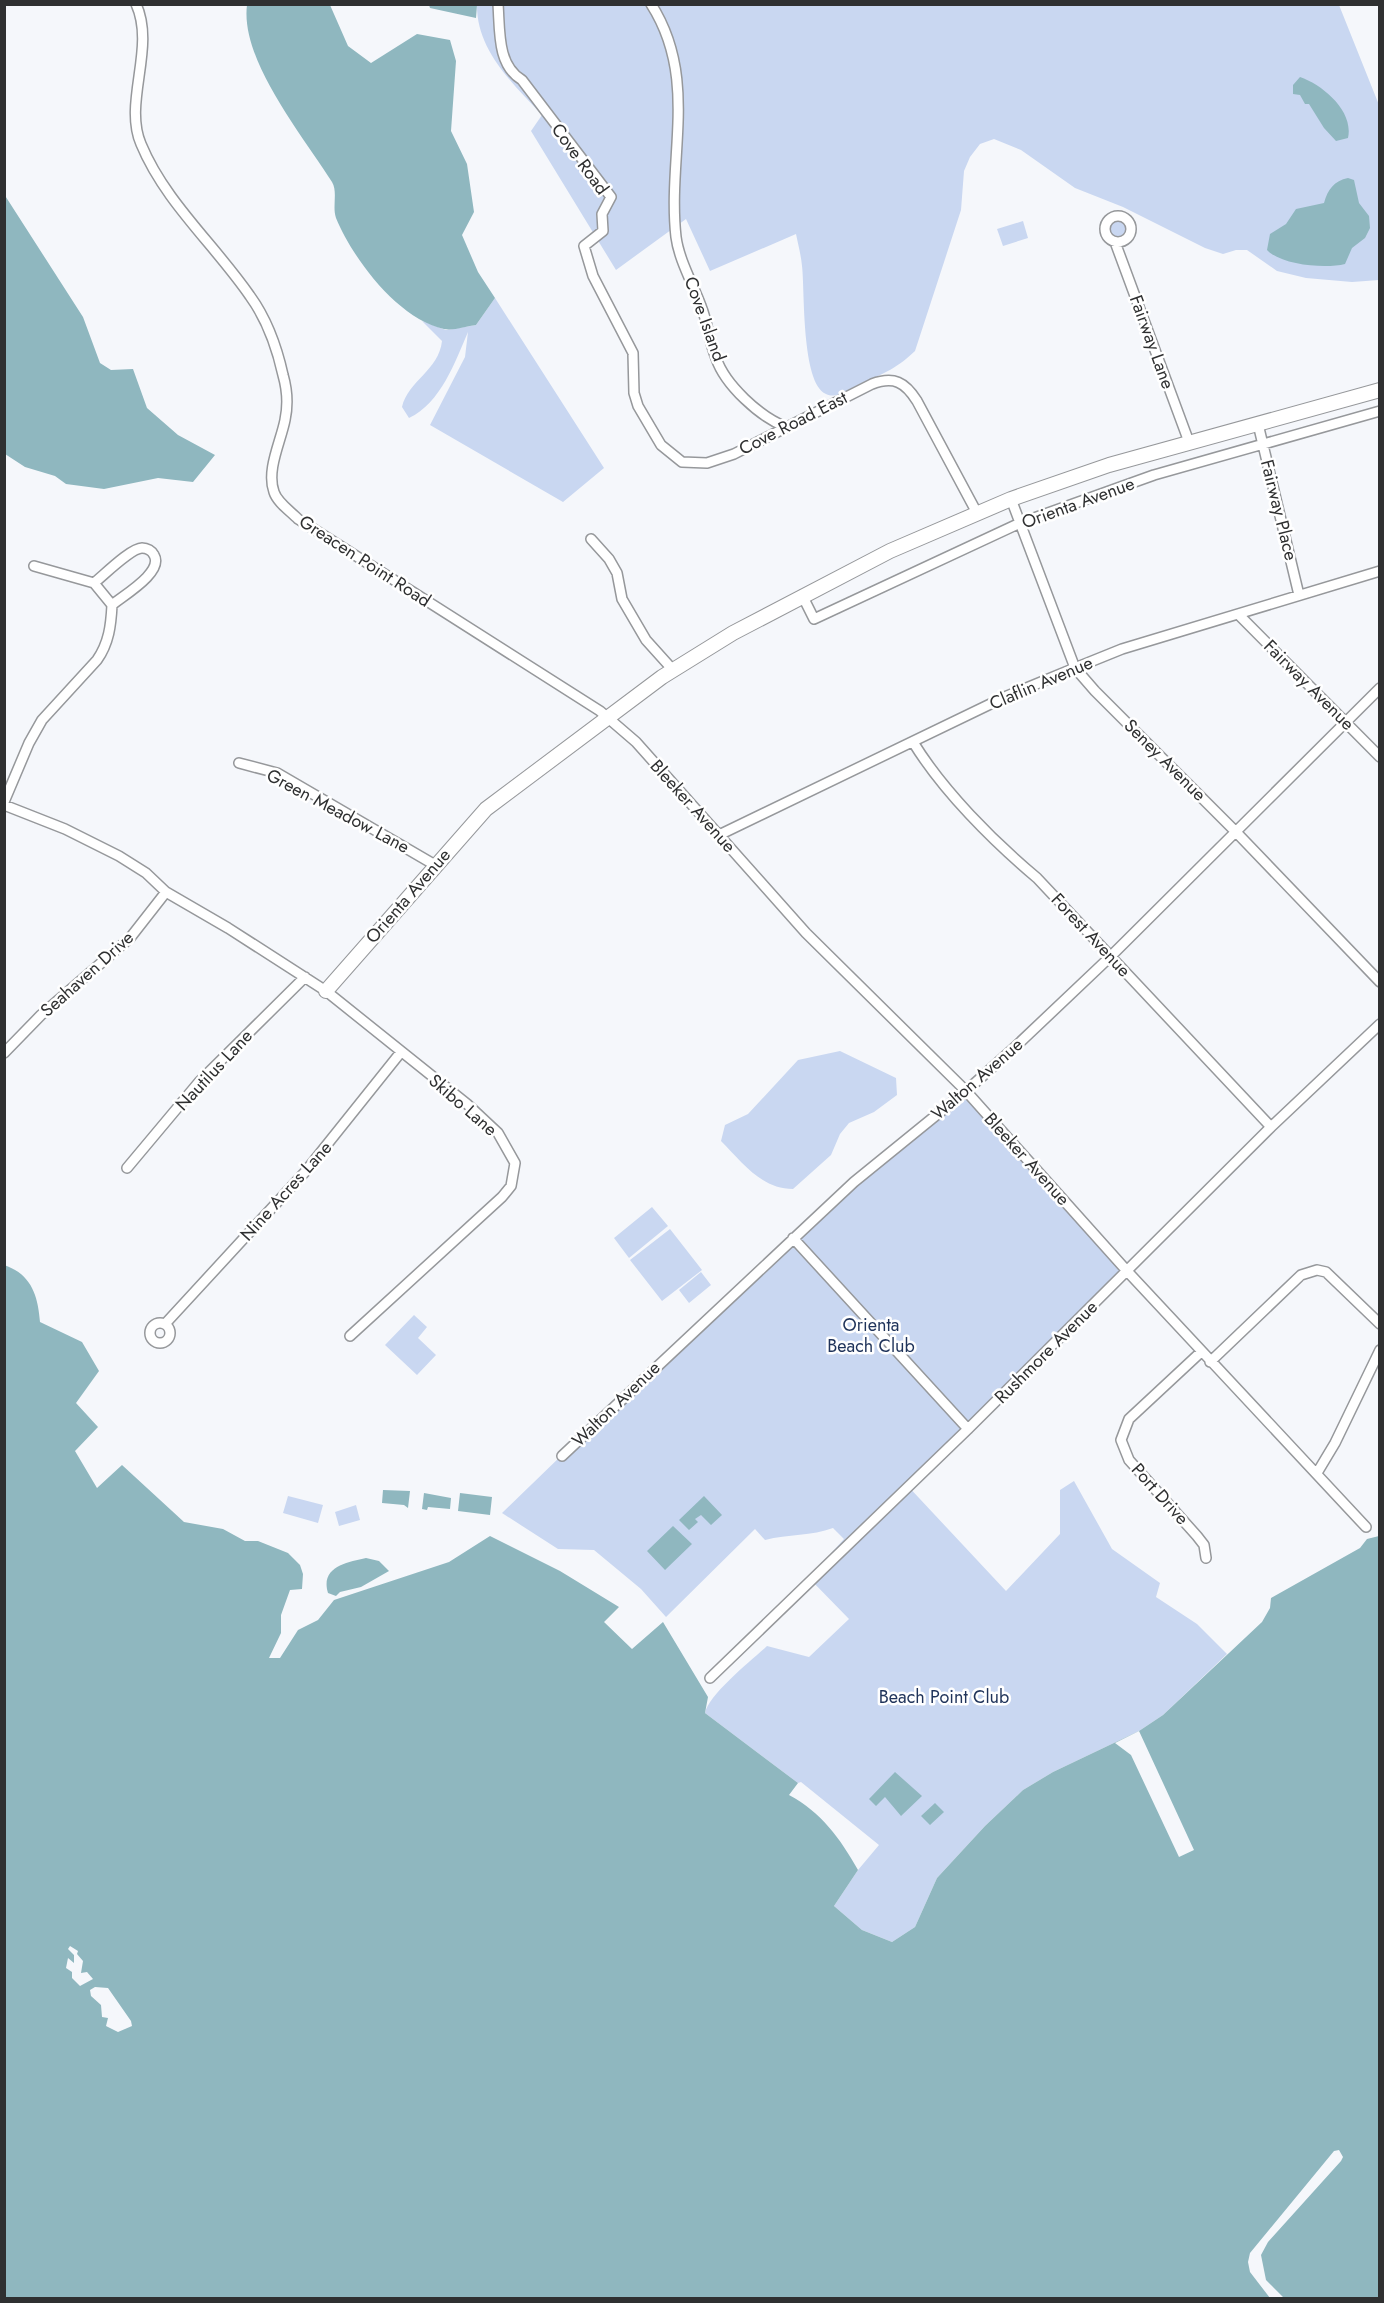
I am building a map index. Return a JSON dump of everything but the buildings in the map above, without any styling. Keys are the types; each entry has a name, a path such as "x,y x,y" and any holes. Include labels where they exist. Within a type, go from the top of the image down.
{"street":[{"name":"Greacen Point Road","path":"136,4 142,30 136,117 141,144 164,186 251,297 278,351 287,402 286,419 272,477 273,491 298,519 609,718"},
{"name":"Cove Road","path":"498,4 503,56 507,67 522,80 611,197 602,214 603,231 584,246 593,276 633,353 634,393 644,418 661,446 682,462 693,464"},
{"name":"Cove Island","path":"651,4 671,42 677,68 675,209 676,236 680,251 705,317 716,359 744,399 758,412 786,427"},
{"name":"Fairway Lane","path":"1115,242 1189,442"},
{"name":"Cove Road East","path":"693,464 707,463 734,454 872,384 893,380 908,387 917,401 977,513"},
{"name":"Orienta Avenue","path":"326,991 486,809 542,765 673,670 802,595 890,551 1011,499 1109,465 1379,392"},
{"name":"Orienta Avenue","path":"802,595 814,619 1020,523 1154,475 1380,411"},
{"name":"Fairway Place","path":"1258,424 1299,595"},
{"name":"Seney Avenue","path":"1011,499 1075,668 1380,982"},
{"path":"591,539 609,559 617,573 622,599 646,640 673,670"},
{"path":"94,583 133,552 142,548 149,549 156,562 152,572 112,604"},
{"path":"34,566 94,583 112,604 111,626 104,650 42,720 29,743 4,804 97,843 146,873 166,892 326,991"},
{"name":"Claflin Avenue","path":"719,835 1007,696 1122,649 1380,571"},
{"name":"Fairway Avenue","path":"1238,614 1380,757"},
{"name":"Walton Avenue","path":"562,1456 854,1182 966,1091 1111,956 1380,688"},
{"name":"Bleeker Avenue","path":"609,718 636,742 806,933 966,1091 1210,1362 1366,1527"},
{"name":"Forest Avenue","path":"913,742 927,764 1009,855 1037,878 1270,1127"},
{"name":"Green Meadow Lane","path":"239,764 277,773 435,865"},
{"name":"Seahaven Drive","path":"4,1053 41,1015 130,938 166,892"},
{"name":"Nautilus Lane","path":"127,1168 199,1082 305,977"},
{"name":"Skibo Lane","path":"326,991 498,1133 515,1162 511,1186 502,1197 350,1336"},
{"name":"Rushmore Avenue","path":"710,1678 968,1429 1270,1127 1380,1024"},
{"name":"Nine Acres Lane","path":"165,1324 305,1172 401,1052"},
{"path":"793,1238 968,1429"},
{"path":"1210,1362 1301,1275 1317,1270 1326,1272 1380,1324"},
{"path":"1317,1473 1335,1443 1380,1350"},
{"name":"Port Drive","path":"1201,1352 1129,1419 1121,1440 1129,1460 1204,1545 1206,1558"}],"green space":[{"path":"477,4 1339,5 1379,105 1379,280 1352,282 1306,278 1277,271 1247,250 1236,250 1223,254 1205,248 1123,207 1075,188 1021,150 994,139 980,144 970,157 964,171 961,210 915,351 887,372 842,393 826,394 818,386 812,373 808,355 802,266 796,234 710,271 686,219 616,270 531,131 542,115 508,78 489,51 478,21"},
{"path":"1119,219 1126,222 1129,229 1126,236 1119,239 1112,236 1109,229 1112,222"},
{"path":"1023,221 1028,238 1003,246 997,229"},
{"path":"495,298 604,468 563,502 430,425 465,357 468,332 446,381 430,402 409,418 402,407 410,390 430,368 440,351 442,341 422,321 446,330 476,325"},
{"path":"840,1051 896,1078 897,1095 874,1112 849,1123 840,1134 831,1155 793,1189 782,1188 762,1179 721,1141 725,1125 748,1114 798,1060"},
{"path":"963,1093 1123,1272 905,1483 1006,1591 1060,1534 1060,1490 1074,1481 1112,1549 1160,1583 1156,1597 1197,1624 1227,1654 1163,1715 1139,1731 1053,1772 1023,1790 985,1826 937,1878 915,1927 892,1942 862,1930 834,1906 858,1870 879,1845 801,1782 798,1783 705,1713 708,1705 722,1687 767,1646 809,1657 849,1619 809,1578 844,1539 833,1528 765,1540 755,1529 666,1617 641,1589 594,1550 558,1549 502,1513 784,1240"},
{"path":"652,1207 668,1226 629,1258 614,1238"},
{"path":"670,1229 702,1270 662,1301 630,1260"},
{"path":"701,1272 711,1285 689,1303 679,1290"},
{"path":"414,1315 427,1327 418,1338 436,1355 417,1375 385,1345"},
{"path":"288,1496 323,1505 318,1523 283,1513"},
{"path":"356,1505 360,1520 339,1526 335,1512"}],"shaded area":[{"path":"247,5 330,5 348,46 371,63 417,34 450,40 456,61 451,131 467,164 474,212 462,235 478,272 495,298 476,325 444,329 427,323 394,300 366,269 336,218 335,190 332,182 276,97 263,73 247,27"},
{"path":"429,5 477,5 476,18 430,8"},
{"path":"1300,77 1318,86 1335,100 1346,118 1349,128 1348,138 1336,141 1324,128 1309,104 1305,104 1300,95 1293,94 1293,85"},
{"path":"1348,178 1354,180 1359,203 1369,216 1370,228 1365,238 1352,248 1345,264 1326,266 1304,264 1282,259 1267,250 1270,234 1286,224 1296,209 1324,203 1332,186"},
{"path":"4,194 83,317 100,363 111,370 133,369 147,408 178,435 215,455 193,482 158,478 104,489 66,484 55,476 25,467 5,454"},
{"path":"4,1265 27,1280 35,1294 40,1322 82,1342 99,1371 76,1403 98,1427 75,1451 97,1488 122,1465 184,1522 223,1529 245,1541 258,1541 288,1553 300,1565 303,1574 302,1589 290,1590 281,1615 281,1633 269,1658 280,1658 298,1630 318,1620 334,1600 449,1562 490,1536 560,1571 619,1607 604,1622 632,1649 663,1622 708,1697 705,1713 798,1783 789,1795 811,1809 829,1827 851,1858 858,1870 834,1906 862,1930 892,1942 915,1927 937,1878 985,1826 1023,1790 1053,1772 1139,1731 1163,1715 1262,1622 1270,1608 1271,1598 1360,1548 1367,1539 1379,1536 1379,2298 5,2298","holes":["70,1946 78,1951 77,1954 83,1961 81,1973 87,1972 93,1979 80,1986 72,1978 72,1972 66,1968 68,1958 74,1963 74,1955 68,1949","95,1987 108,1988 131,2021 132,2026 118,2032 106,2026 108,2018 102,2017 101,2005 91,1996 90,1990"]},
{"path":"383,1490 410,1491 408,1508 404,1505 382,1503"},
{"path":"424,1493 451,1498 450,1509 428,1507 427,1510 422,1509"},
{"path":"460,1493 492,1497 490,1515 458,1511"},
{"path":"704,1496 722,1515 711,1525 701,1515 695,1519 698,1522 689,1530 679,1520"},
{"path":"673,1526 692,1544 665,1570 647,1551"},
{"path":"366,1558 379,1561 389,1571 361,1587 340,1592 336,1596 328,1593 328,1577 331,1572 344,1564"},
{"path":"895,1772 922,1796 901,1816 885,1797 876,1806 869,1799"},
{"path":"935,1803 944,1812 930,1825 921,1816"}],"pier":[{"path":"1139,1731 1194,1850 1179,1857 1131,1755 1115,1743"},
{"path":"1339,2150 1343,2157 1341,2161 1268,2242 1261,2255 1266,2280 1284,2298 1270,2298 1250,2272 1248,2262 1250,2253 1334,2151"}],"park label":[{"name":"Orienta Beach Club","path":"871,1335"},
{"name":"Beach Point Club","path":"944,1697"}]}
